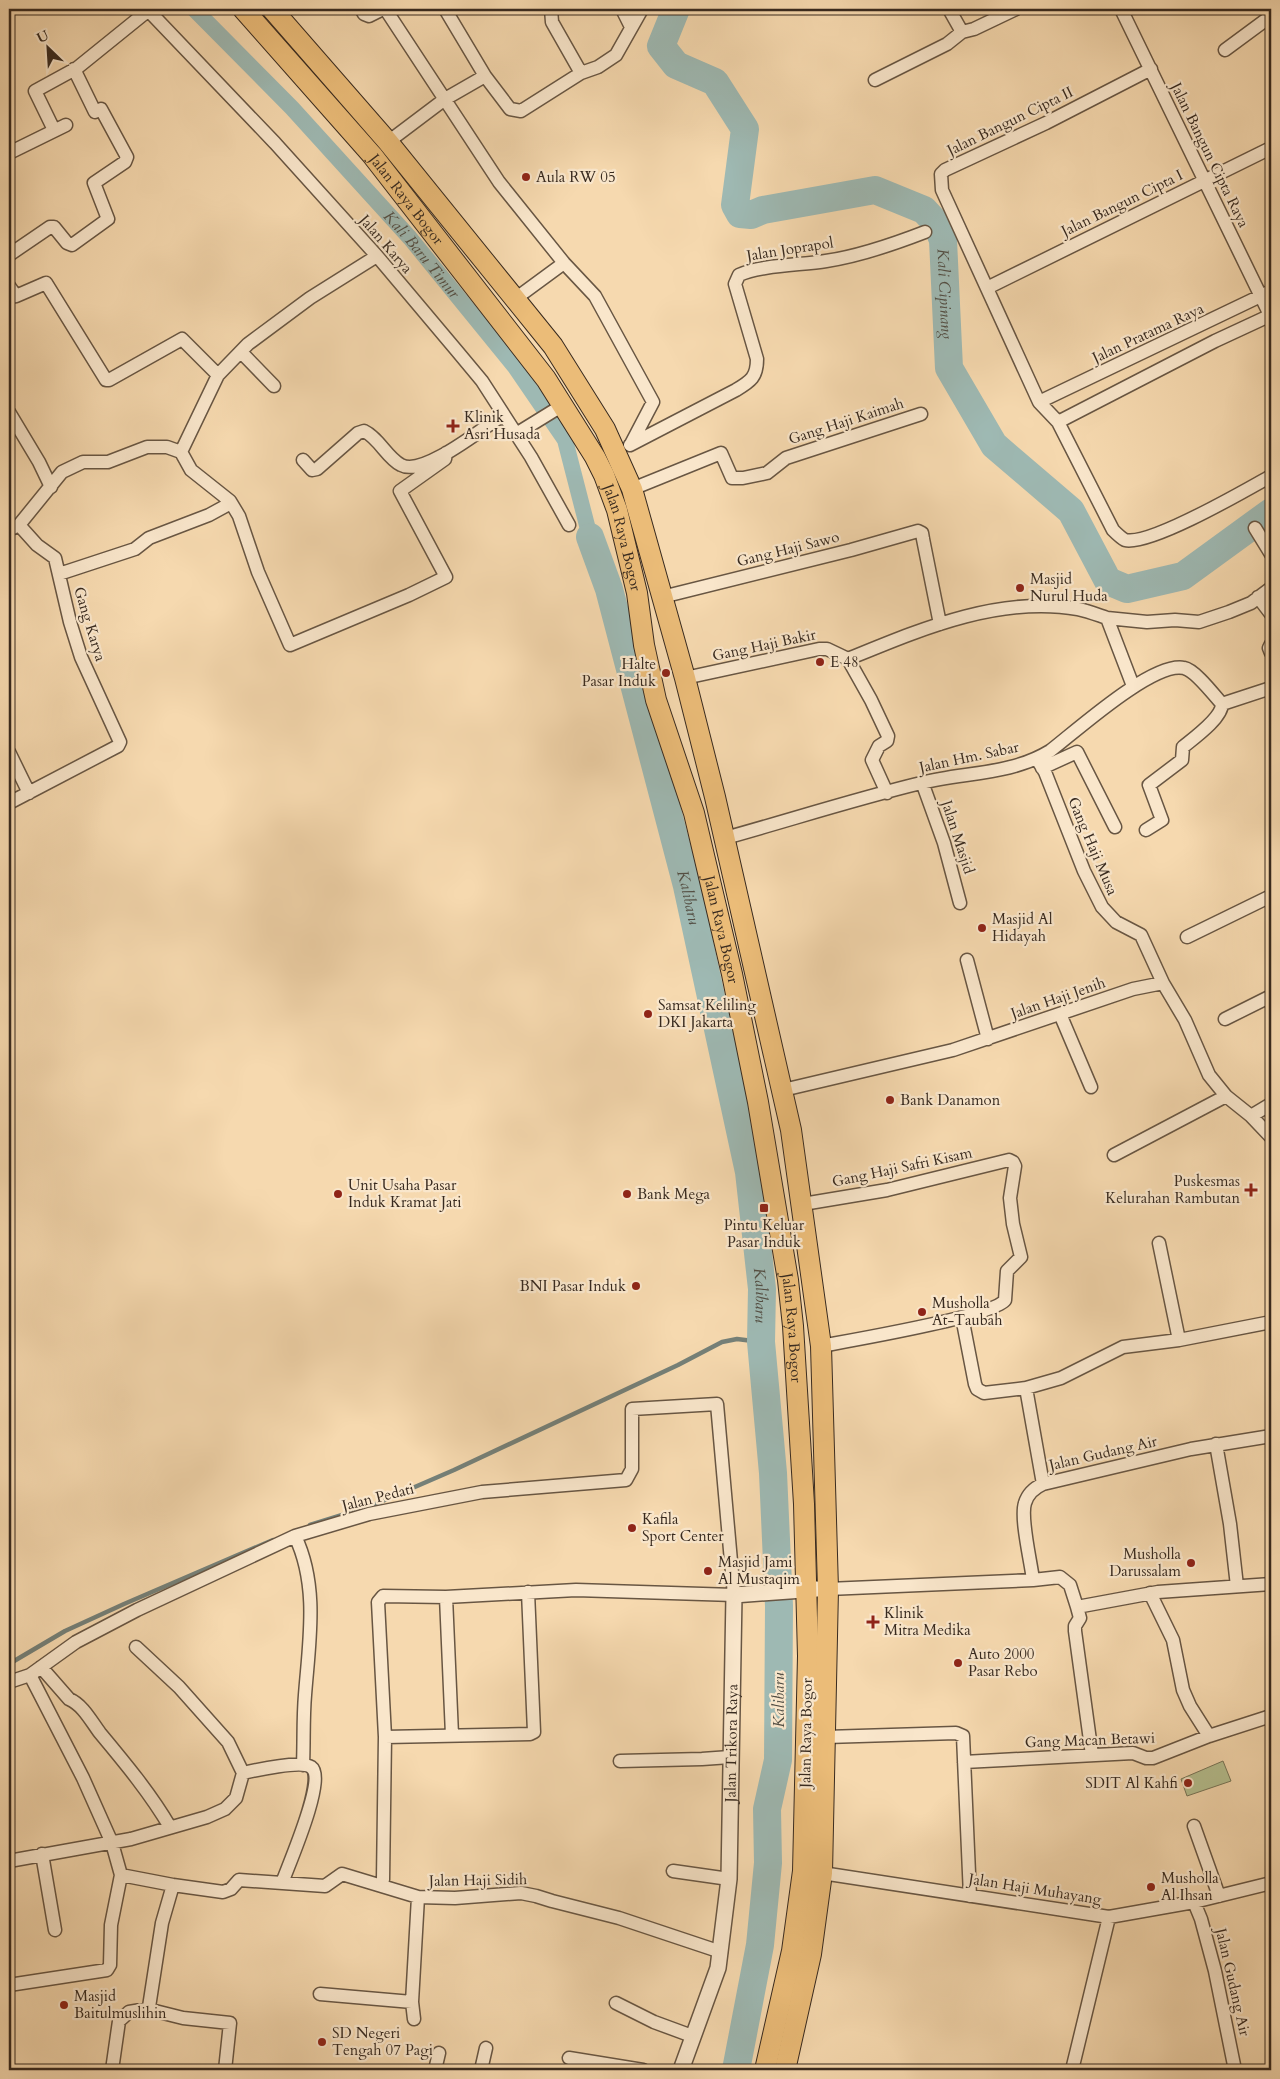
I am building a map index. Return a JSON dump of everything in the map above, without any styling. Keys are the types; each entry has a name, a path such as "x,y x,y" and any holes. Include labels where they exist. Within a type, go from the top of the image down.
{"highway":[{"name":"Jalan Raya Bogor","path":"243,9 372,155 546,379 560,407 595,456 617,510 638,593 644,645 656,700 694,813 732,974 758,1102 788,1280 793,1326 804,1504 800,1590 808,1656 802,1871 804,1931 811,1954 784,2070"},
{"name":"Jalan Raya Bogor","path":"272,9 388,142 553,346 605,429 624,448 632,490 685,678 725,838 783,1090 803,1204 821,1346 828,1589 822,1872 804,1931 786,1980 765,2070"}],"street":[{"path":"9,153 60,128 35,91 74,70 148,9"},
{"name":"Jalan Karya","path":"148,9 275,143 376,256 482,381 544,478 569,525"},
{"path":"361,9 364,14 369,16 383,9 386,10 499,182 564,263 595,296 653,400 652,405 624,448"},
{"path":"445,9 484,76 510,109 521,112 581,73 598,67 616,55 642,9"},
{"path":"551,9 552,22 581,73"},
{"path":"622,9 631,27"},
{"path":"949,9 962,32"},
{"path":"875,80 947,44 962,32 974,29 1016,9"},
{"name":"Jalan Bangun Cipta Raya","path":"1121,9 1204,181 1266,294 1271,315"},
{"path":"1225,50 1271,16"},
{"name":"Jalan Bangun Cipta II","path":"988,288 942,190 941,174 1151,69"},
{"path":"9,255 50,227 54,227 67,243 72,244 108,219 94,183 125,162 127,157 101,109 95,112 74,70"},
{"path":"388,142 445,99 484,76"},
{"name":"Jalan Bangun Cipta I","path":"988,288 1271,148"},
{"name":"Jalan Joprapol","path":"624,448 736,390 753,379 757,367 757,359 736,284 739,275 828,261 892,245 926,232"},
{"path":"181,452 218,375 248,344 310,298 376,256"},
{"path":"515,299 564,263"},
{"path":"9,286 16,296 46,284 106,380 182,339 218,375"},
{"path":"988,288 1039,402 1058,422 1113,530 1124,540 1137,540 1176,525 1215,507 1271,476"},
{"name":"Jalan Pratama Raya","path":"1039,402 1266,294"},
{"path":"1058,422 1215,341 1271,315"},
{"path":"241,352 274,386"},
{"path":"516,434 560,407"},
{"path":"9,412 39,462 51,487"},
{"name":"Gang Haji Kaimah","path":"632,490 721,453 732,478 743,478 766,473 786,458 921,414"},
{"path":"303,460 312,470 316,470 358,434 364,432 403,466 416,467 434,461 503,415"},
{"path":"14,527 51,487 62,472 83,462 108,462 147,448 167,447 181,452 191,470 231,503 241,519 258,572 290,645 409,595 446,577 400,491 445,459 446,453"},
{"path":"59,574 135,549 149,538 208,515 231,503"},
{"name":"Gang Karya","path":"14,527 55,558 80,657 120,742 118,746 29,793"},
{"path":"1255,528 1271,554"},
{"name":"Gang Haji Sawo","path":"662,597 920,531 924,539 940,624"},
{"path":"887,793 872,760 888,736 871,700 848,659 940,624 998,609 1033,606 1078,609 1107,618 1147,622 1175,620 1199,622 1229,612 1271,588"},
{"path":"1258,597 1271,614"},
{"path":"1107,618 1133,686"},
{"path":"1271,644 1269,645 1271,653"},
{"name":"Gang Haji Bakir","path":"685,678 819,649 827,649 848,659"},
{"name":"Jalan Hm. Sabar","path":"725,838 922,782 1040,763 1050,751 1133,686 1171,668 1189,670 1222,704"},
{"path":"1146,830 1162,820 1149,785 1182,760 1183,747 1216,717 1222,709 1222,704 1271,688"},
{"path":"9,752 29,793 9,803"},
{"path":"1040,763 1077,752 1115,827"},
{"name":"Gang Haji Musa","path":"1040,763 1084,871 1102,907 1107,915 1116,922 1141,935 1163,983"},
{"name":"Jalan Masjid","path":"922,782 944,843 960,903"},
{"path":"1187,937 1271,896"},
{"path":"968,960 988,1039"},
{"path":"1163,983 1185,1020 1209,1075 1226,1096 1251,1116 1271,1137"},
{"name":"Jalan Haji Jenih","path":"783,1090 953,1050 1133,989 1163,983"},
{"path":"1225,1019 1271,996"},
{"path":"1060,1014 1091,1087"},
{"path":"1114,1155 1226,1096"},
{"path":"1251,1116 1271,1104"},
{"name":"Gang Haji Safri Kisam","path":"803,1204 887,1190 1008,1160 1013,1162 1016,1166 1010,1198 1020,1259 1007,1271 1005,1300 1003,1304 962,1317"},
{"path":"1159,1243 1179,1340"},
{"path":"821,1346 962,1317 977,1389 981,1392 990,1393 1026,1388 1061,1378 1114,1350 1179,1340 1271,1322"},
{"path":"1026,1388 1043,1484"},
{"name":"Jalan Pedati","path":"9,1682 30,1675 69,1646 92,1633 237,1562 295,1536 384,1510 482,1492 626,1480 632,1469 632,1408 716,1403 718,1409"},
{"name":"Jalan Trikora Raya","path":"682,2070 692,2036 718,1968 729,1879 734,1594 718,1409"},
{"name":"Jalan Gudang Air","path":"1033,1580 1024,1504 1029,1495 1043,1484 1216,1444 1271,1436"},
{"path":"1216,1444 1230,1524 1237,1586"},
{"path":"295,1536 302,1551 308,1578 311,1634 304,1710 302,1765"},
{"path":"383,1880 385,1737 378,1602 384,1596 446,1597 576,1590 734,1594 1033,1580 1060,1577 1065,1579 1070,1585 1080,1618 1075,1626 1075,1631 1092,1755"},
{"path":"1077,1606 1150,1593 1271,1584"},
{"path":"385,1737 530,1734 534,1732 528,1592"},
{"path":"1150,1593 1173,1640 1183,1690 1190,1706 1209,1736"},
{"path":"446,1597 452,1735"},
{"path":"9,1861 112,1843 207,1817 232,1804 238,1794 243,1773 228,1742 179,1687 136,1647"},
{"path":"41,1667 68,1698 75,1701 145,1787 170,1827"},
{"path":"9,1985 107,1970 110,1965 113,1911 121,1875 112,1843 83,1778 30,1675"},
{"name":"Gang Macan Betawi","path":"964,1762 1133,1753 1146,1758 1153,1758 1209,1736 1271,1716"},
{"path":"826,1737 960,1733 963,1736 970,1896"},
{"path":"620,1761 730,1757"},
{"path":"243,1773 277,1766 302,1765 309,1766 314,1771 316,1778 312,1798 302,1832 282,1882"},
{"path":"1194,1826 1219,1896"},
{"path":"42,1854 55,1930"},
{"path":"673,1871 729,1879"},
{"name":"Jalan Haji Muhayang","path":"822,1872 1109,1917 1194,1902 1271,1883"},
{"name":"Jalan Haji Sidih","path":"121,1875 223,1892 230,1890 239,1880 325,1886 342,1874 418,1898 455,1898 520,1893 619,1918 721,1952"},
{"path":"147,2009 149,2007 162,1923 173,1885"},
{"path":"414,2019 412,2002 418,1898"},
{"name":"Jalan Gudang Air","path":"1194,1902 1202,1919 1215,1971 1235,2070"},
{"path":"1072,2070 1109,1917"},
{"path":"320,1994 412,2002"},
{"path":"616,2004 654,2022 692,2036"},
{"path":"112,2070 120,2021 129,2012 147,2009 183,2018 230,2023 225,2070"},
{"path":"481,2070 486,2048"},
{"path":"435,2070 439,2053"},
{"path":"569,2058 643,2070"}],"green space":[{"path":"1223,1761 1231,1781 1187,1796 1181,1779"}],"waterway":[{"name":"Kali Baru Timur","path":"194,9 292,108 410,238 515,367 565,440 590,537"},
{"name":"Kali Cipinang","path":"676,9 661,46 676,65 715,82 745,129 735,205 740,214 751,215 763,210 875,190 924,210 936,223 943,240 949,368 994,445 1071,511 1108,581 1127,589 1183,576 1271,512"},
{"name":"Kalibaru","path":"590,537 609,589 687,886 749,1172 762,1289 761,1342 773,1473 779,1606 778,1760 767,1809 768,1863 760,1945 736,2070"},
{"path":"310,1525 371,1506 454,1470 678,1365 722,1342 737,1339 761,1342"},
{"path":"9,1664 65,1631 273,1540"}],"place":[{"name":"Aula RW 05","path":"526,177"},
{"name":"Klinik Asri Husada","path":"453,426"},
{"name":"Masjid Nurul Huda","path":"1020,588"},
{"name":"E 48","path":"820,662"},
{"name":"Halte Pasar Induk","path":"666,673"},
{"name":"Masjid Al Hidayah","path":"982,928"},
{"name":"Samsat Keliling DKI Jakarta","path":"648,1014"},
{"name":"Bank Danamon","path":"890,1100"},
{"name":"Puskesmas Kelurahan Rambutan","path":"1251,1190"},
{"name":"Unit Usaha Pasar Induk Kramat Jati","path":"338,1194"},
{"name":"Bank Mega","path":"627,1194"},
{"name":"Pintu Keluar Pasar Induk","path":"764,1208"},
{"name":"BNI Pasar Induk","path":"636,1286"},
{"name":"Musholla At-Taubah","path":"922,1312"},
{"name":"Kafila Sport Center","path":"632,1528"},
{"name":"Musholla Darussalam","path":"1191,1563"},
{"name":"Masjid Jami Al Mustaqim","path":"708,1571"},
{"name":"Klinik Mitra Medika","path":"873,1622"},
{"name":"Auto 2000 Pasar Rebo","path":"958,1663"},
{"name":"SDIT Al Kahfi","path":"1188,1783"},
{"name":"Musholla Al Ihsan","path":"1151,1887"},
{"name":"Masjid Baitulmuslihin","path":"64,2005"},
{"name":"SD Negeri Tengah 07 Pagi","path":"322,2042"}]}
